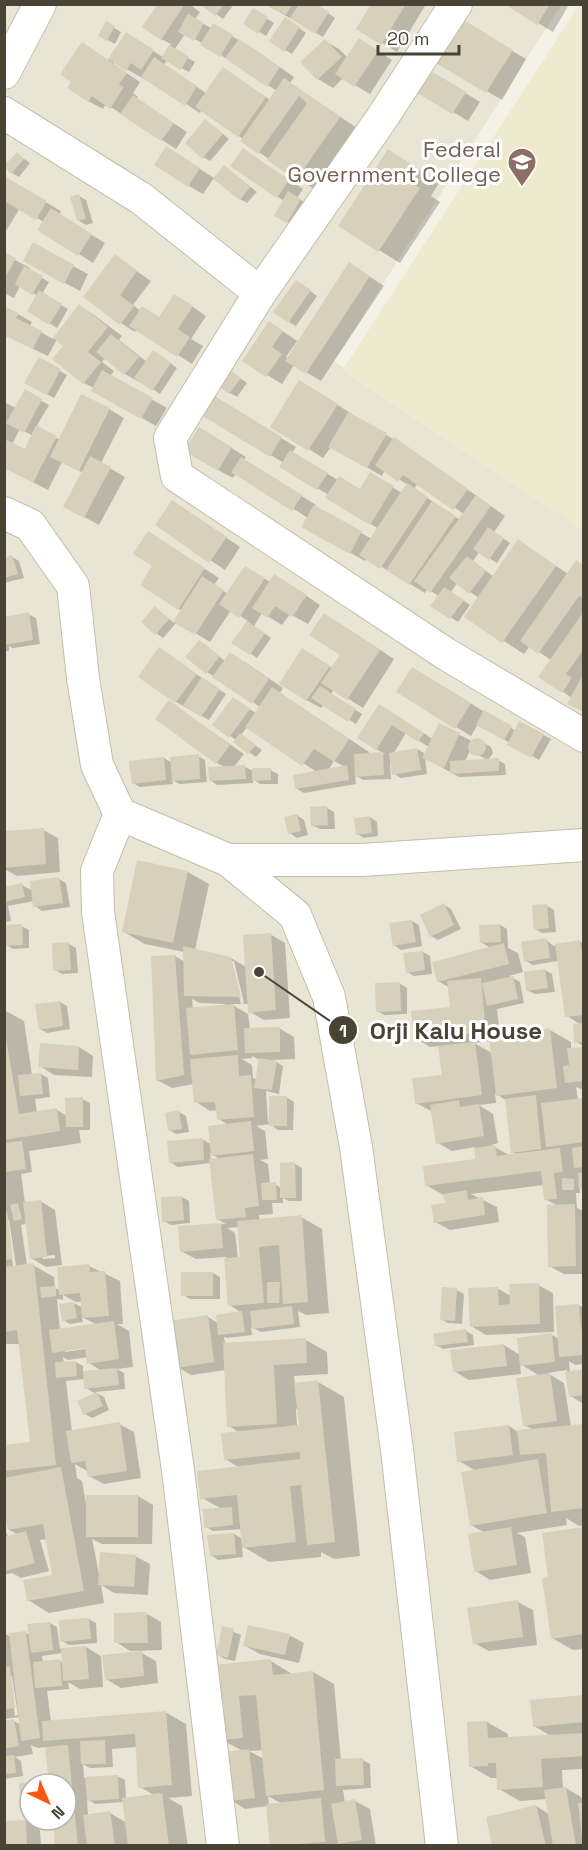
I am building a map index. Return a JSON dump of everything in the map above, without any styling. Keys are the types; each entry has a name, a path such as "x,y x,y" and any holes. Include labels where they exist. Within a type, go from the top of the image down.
{"street":[{"path":"4,73 40,4"},
{"path":"456,4 381,118 260,293 170,438 177,476 446,654 584,736"},
{"path":"4,113 142,199 260,293"},
{"path":"4,513 30,525 73,586 83,678 97,765 120,814 228,860 295,915 328,998 356,1147 397,1450 442,1845"},
{"path":"120,814 97,871 98,912 178,1470 223,1845"},
{"path":"228,860 362,860 584,845"}],"shaded area":[{"path":"5,5 561,5 334,361 583,523 583,1845 5,1846"},
{"name":"Federal Government College","path":"579,5 584,5 583,530 342,371"}],"building":[{"path":"158,4 185,4 161,40 142,27"},
{"path":"200,4 224,4 215,16"},
{"path":"265,4 292,4 286,15"},
{"path":"299,4 316,4 329,12 315,34 290,18"},
{"path":"371,4 406,4 381,45 356,29"},
{"path":"504,4 550,4 537,25"},
{"path":"253,8 268,17 258,34 243,24"},
{"path":"188,14 204,23 194,41 178,32"},
{"path":"285,17 300,27 284,52 269,41"},
{"path":"462,19 513,50 486,93 436,63"},
{"path":"106,21 115,26 107,41 98,36"},
{"path":"213,23 233,35 220,57 200,45"},
{"path":"126,32 154,50 141,70 131,63 126,71 108,59"},
{"path":"359,38 378,51 354,87 335,74"},
{"path":"239,39 280,67 267,87 225,58"},
{"path":"325,39 342,57 317,80 300,62"},
{"path":"82,42 127,73 119,84 124,87 110,109 92,96 88,102 67,88 71,82 60,74"},
{"path":"169,45 189,56 181,70 161,58"},
{"path":"154,57 197,86 185,106 141,77"},
{"path":"223,67 266,97 238,137 195,107"},
{"path":"431,71 466,92 452,114 417,93"},
{"path":"284,78 340,117 296,180 267,160 307,103 299,96 258,154 240,141"},
{"path":"133,95 174,123 161,141 120,114"},
{"path":"205,119 223,134 202,159 185,143"},
{"path":"166,146 200,168 188,187 154,165"},
{"path":"243,148 289,180 277,198 230,166"},
{"path":"388,149 420,170 411,183 420,188 378,252 338,226"},
{"path":"17,152 24,159 11,174 4,166"},
{"path":"224,165 250,187 240,200 213,179"},
{"path":"4,176 47,201 36,220 4,201"},
{"path":"288,191 301,199 287,223 274,216"},
{"path":"79,194 86,219 77,221 70,197"},
{"path":"51,208 92,234 78,256 37,230"},
{"path":"33,242 74,265 64,284 23,261"},
{"path":"4,252 16,258 4,280"},
{"path":"115,254 137,271 120,295 134,306 120,325 83,297"},
{"path":"349,262 370,276 306,374 285,361"},
{"path":"24,266 43,276 32,295 15,284"},
{"path":"296,280 311,290 288,323 273,312"},
{"path":"39,290 62,304 49,325 27,311"},
{"path":"174,294 193,306 178,329 190,337 177,357 129,326 142,306 159,317"},
{"path":"79,304 108,327 88,352 101,362 83,384 52,359 63,346 53,338"},
{"path":"4,306 18,313 16,318 42,331 33,349 4,335"},
{"path":"269,321 283,331 272,347 282,354 266,377 242,361"},
{"path":"111,334 139,357 124,375 96,352"},
{"path":"153,350 171,363 152,391 134,378"},
{"path":"39,357 61,369 47,395 24,383"},
{"path":"226,367 241,378 229,394 214,383"},
{"path":"102,370 153,398 141,419 91,391"},
{"path":"299,380 338,404 308,451 270,427"},
{"path":"25,389 42,399 24,433 6,423"},
{"path":"81,394 110,408 79,471 50,457"},
{"path":"213,395 282,437 270,457 201,415"},
{"path":"348,412 387,433 367,468 328,447"},
{"path":"36,425 57,436 33,483 4,468 4,444 7,440 25,449"},
{"path":"199,427 232,447 218,471 184,451"},
{"path":"394,437 468,489 453,510 403,475 398,482 375,465"},
{"path":"290,450 328,473 317,490 279,467"},
{"path":"90,456 111,467 84,518 63,507"},
{"path":"241,457 302,495 292,511 231,472"},
{"path":"370,472 394,486 370,525 325,498 339,476 360,489"},
{"path":"407,483 428,497 380,569 359,555"},
{"path":"476,495 491,506 430,593 414,581"},
{"path":"172,500 227,537 209,563 155,525"},
{"path":"432,501 456,516 409,585 386,570"},
{"path":"314,505 362,531 350,554 301,527"},
{"path":"488,527 504,538 489,560 473,549"},
{"path":"148,531 205,568 178,610 140,585 152,566 133,554"},
{"path":"518,539 556,566 502,643 464,617"},
{"path":"12,555 18,574 4,578 4,558"},
{"path":"467,556 486,571 469,594 449,578"},
{"path":"576,560 584,566 584,599 579,596 538,654 520,641"},
{"path":"245,566 265,578 239,618 219,604"},
{"path":"274,574 307,595 292,617 275,606 267,618 252,608"},
{"path":"202,576 224,590 195,635 173,622"},
{"path":"444,587 464,600 450,619 430,606"},
{"path":"155,606 169,619 155,635 141,622"},
{"path":"584,611 584,649 566,674 572,678 562,693 538,677"},
{"path":"29,612 33,640 4,645 4,617"},
{"path":"324,613 380,650 347,700 321,683 340,655 309,635"},
{"path":"247,621 265,633 250,655 231,643"},
{"path":"199,640 220,656 206,674 185,657"},
{"path":"159,647 197,674 175,703 138,677"},
{"path":"302,648 330,666 306,701 279,684"},
{"path":"230,652 269,679 252,704 212,677"},
{"path":"412,667 471,703 455,729 396,692"},
{"path":"584,673 584,712 567,704"},
{"path":"202,677 220,689 201,717 183,705"},
{"path":"320,686 356,709 348,722 311,698"},
{"path":"272,687 349,739 334,762 314,749 302,766 245,727"},
{"path":"233,697 250,709 229,738 212,725"},
{"path":"169,700 230,745 216,764 155,719"},
{"path":"379,704 424,733 418,742 392,725 376,750 357,738"},
{"path":"484,710 512,726 504,740 476,725"},
{"path":"519,721 544,734 531,758 507,745"},
{"path":"439,723 460,733 444,768 422,758"},
{"path":"240,733 256,745 248,754 233,742"},
{"path":"477,738 483,741 486,747 483,753 477,756 471,753 468,747 471,741"},
{"path":"417,748 421,770 392,775 389,753"},
{"path":"383,752 384,775 355,777 354,754"},
{"path":"199,754 200,779 172,781 170,757"},
{"path":"164,757 166,780 132,784 129,761"},
{"path":"499,758 499,771 450,774 450,761"},
{"path":"245,765 246,779 209,781 208,767"},
{"path":"347,765 349,780 295,789 293,775"},
{"path":"252,768 271,768 271,780 252,781"},
{"path":"327,806 328,825 311,826 310,807"},
{"path":"297,814 301,831 288,834 284,817"},
{"path":"370,816 372,833 356,835 354,818"},
{"path":"44,828 46,864 4,868 4,831"},
{"path":"137,860 188,871 173,943 122,932"},
{"path":"59,877 63,903 33,907 30,881"},
{"path":"22,883 25,897 4,902 4,887"},
{"path":"444,903 454,925 430,937 420,915"},
{"path":"547,904 549,928 534,930 532,905"},
{"path":"412,920 416,942 393,946 389,923"},
{"path":"22,924 23,945 4,946 4,925"},
{"path":"500,924 501,942 480,943 479,925"},
{"path":"271,933 276,1010 248,1013 243,935"},
{"path":"547,938 550,958 524,962 521,942"},
{"path":"580,940 584,964 584,1015 565,1017 555,944"},
{"path":"69,942 71,970 53,971 52,943"},
{"path":"504,943 509,964 437,982 432,962"},
{"path":"183,946 231,957 241,997 184,996"},
{"path":"423,951 425,970 406,973 403,953"},
{"path":"175,955 184,1075 156,1081 151,956"},
{"path":"545,969 548,988 526,991 524,972"},
{"path":"513,976 518,999 487,1006 482,983"},
{"path":"481,978 486,1032 414,1039 411,1011 450,1007 447,981"},
{"path":"400,982 401,1011 376,1012 375,983"},
{"path":"60,1001 63,1026 39,1030 35,1004"},
{"path":"234,1004 238,1050 190,1055 186,1008"},
{"path":"584,1023 584,1042 574,1043 573,1024"},
{"path":"4,1027 19,1114 57,1108 60,1131 4,1140"},
{"path":"280,1027 280,1052 245,1053 244,1028"},
{"path":"550,1028 557,1088 496,1096 489,1036"},
{"path":"475,1042 482,1095 415,1104 412,1078 442,1075 438,1046"},
{"path":"40,1043 79,1046 78,1070 38,1067"},
{"path":"584,1047 584,1081 565,1083 563,1066 569,1065 567,1048"},
{"path":"238,1055 239,1076 251,1075 254,1117 217,1120 215,1102 194,1103 190,1059"},
{"path":"259,1058 277,1061 272,1090 254,1088"},
{"path":"41,1073 43,1094 20,1096 18,1075"},
{"path":"536,1095 541,1149 511,1153 505,1099"},
{"path":"269,1096 287,1096 287,1126 269,1126"},
{"path":"83,1097 83,1127 66,1127 65,1098"},
{"path":"584,1098 584,1142 546,1147 541,1103"},
{"path":"459,1100 460,1107 479,1104 484,1136 436,1144 430,1105"},
{"path":"179,1110 182,1129 168,1131 165,1113"},
{"path":"251,1121 254,1151 211,1156 208,1126"},
{"path":"203,1138 204,1160 169,1163 167,1141"},
{"path":"22,1141 26,1169 4,1172 4,1143"},
{"path":"495,1145 497,1156 560,1148 563,1172 554,1173 557,1199 544,1200 541,1171 425,1186 423,1166 475,1159 474,1148"},
{"path":"584,1146 584,1167 574,1168 572,1148"},
{"path":"253,1154 259,1206 245,1208 246,1217 216,1220 209,1159"},
{"path":"295,1162 296,1198 280,1198 280,1163"},
{"path":"584,1172 584,1189 579,1189 578,1173"},
{"path":"562,1178 574,1179 574,1190 562,1190"},
{"path":"276,1182 277,1200 262,1200 261,1183"},
{"path":"467,1190 468,1200 483,1197 485,1215 434,1223 431,1205 445,1203 443,1194"},
{"path":"182,1196 184,1220 162,1222 161,1197"},
{"path":"41,1200 47,1257 30,1259 23,1202"},
{"path":"18,1203 22,1219 14,1221 10,1205"},
{"path":"575,1204 576,1266 548,1267 547,1205"},
{"path":"4,1211 7,1211 13,1259 4,1260"},
{"path":"302,1215 308,1302 283,1304 279,1245 259,1247 264,1303 228,1306 224,1258 240,1257 237,1221"},
{"path":"221,1223 223,1248 180,1252 178,1226"},
{"path":"34,1263 56,1465 4,1471 4,1445 30,1442 17,1330 4,1332 4,1267"},
{"path":"89,1264 90,1272 105,1271 109,1316 82,1318 80,1293 59,1295 57,1267"},
{"path":"181,1272 213,1272 213,1296 181,1296"},
{"path":"267,1282 280,1282 279,1303 267,1303"},
{"path":"539,1283 540,1324 470,1327 468,1288 498,1287 499,1305 510,1304 509,1284"},
{"path":"56,1286 56,1296 41,1298 40,1287"},
{"path":"442,1287 457,1288 455,1321 440,1320"},
{"path":"74,1302 77,1318 62,1321 59,1304"},
{"path":"579,1304 581,1329 584,1329 584,1355 559,1357 555,1306"},
{"path":"292,1306 294,1324 252,1329 250,1311"},
{"path":"242,1311 245,1332 218,1335 216,1315"},
{"path":"208,1315 214,1362 175,1368 169,1321"},
{"path":"114,1321 119,1359 87,1364 85,1348 52,1353 49,1330"},
{"path":"466,1329 468,1342 435,1346 433,1334"},
{"path":"552,1333 555,1362 520,1366 517,1338"},
{"path":"306,1338 307,1363 274,1365 277,1424 227,1427 223,1343"},
{"path":"504,1344 507,1366 453,1372 450,1350"},
{"path":"76,1361 77,1376 56,1378 55,1362"},
{"path":"117,1368 119,1385 84,1389 83,1371"},
{"path":"584,1369 584,1395 569,1397 565,1372"},
{"path":"550,1373 557,1421 523,1426 516,1378"},
{"path":"318,1380 335,1542 307,1545 301,1485 290,1486 296,1542 242,1548 237,1495 200,1499 197,1471 300,1459 300,1452 224,1460 221,1433 299,1425 294,1383"},
{"path":"97,1392 103,1406 83,1415 77,1401"},
{"path":"120,1422 127,1471 88,1477 85,1461 71,1463 66,1431"},
{"path":"584,1424 584,1508 551,1512 546,1453 520,1455 517,1430"},
{"path":"509,1425 513,1455 457,1462 454,1432"},
{"path":"538,1459 547,1513 470,1526 461,1472"},
{"path":"61,1467 84,1591 27,1601 23,1580 52,1575 43,1524 8,1530 4,1512 4,1478"},
{"path":"86,1495 138,1495 138,1537 86,1537"},
{"path":"232,1507 233,1525 204,1528 203,1509"},
{"path":"511,1527 517,1565 474,1572 468,1534"},
{"path":"584,1527 584,1634 551,1639 542,1578 548,1577 542,1533"},
{"path":"26,1531 35,1563 5,1571 4,1537"},
{"path":"234,1533 236,1554 210,1556 207,1535"},
{"path":"100,1552 136,1555 134,1587 98,1585"},
{"path":"518,1600 523,1637 473,1644 467,1608"},
{"path":"147,1612 148,1643 114,1643 114,1613"},
{"path":"89,1618 91,1639 60,1642 59,1620"},
{"path":"50,1622 53,1650 31,1653 27,1624"},
{"path":"248,1625 290,1634 285,1655 243,1646"},
{"path":"222,1626 234,1629 228,1658 216,1655"},
{"path":"26,1631 40,1738 21,1741 9,1633"},
{"path":"86,1646 89,1679 63,1681 61,1648"},
{"path":"142,1651 144,1676 105,1680 102,1655"},
{"path":"60,1659 62,1686 35,1688 33,1662"},
{"path":"271,1659 273,1675 313,1671 324,1790 266,1796 256,1695 239,1696 243,1738 221,1740 214,1665"},
{"path":"10,1666 15,1708 5,1709 5,1667"},
{"path":"584,1695 584,1722 533,1727 530,1700"},
{"path":"166,1711 172,1785 138,1788 135,1734 43,1741 42,1721"},
{"path":"14,1719 19,1746 4,1749 4,1721"},
{"path":"487,1721 488,1738 584,1733 584,1756 541,1759 543,1787 497,1790 496,1763 469,1767 467,1722"},
{"path":"105,1740 106,1764 81,1764 80,1741"},
{"path":"68,1745 71,1772 48,1772 45,1747"},
{"path":"249,1749 255,1798 229,1801 223,1752"},
{"path":"14,1755 16,1773 4,1774 4,1756"},
{"path":"363,1758 364,1785 336,1786 335,1759"},
{"path":"118,1775 119,1799 87,1801 85,1777"},
{"path":"566,1787 576,1846 553,1846 544,1790"},
{"path":"162,1793 169,1846 128,1846 122,1798"},
{"path":"321,1798 325,1842 270,1846 266,1804"},
{"path":"355,1799 362,1840 338,1844 331,1804"},
{"path":"578,1803 584,1803 584,1838 582,1838"},
{"path":"536,1805 546,1846 492,1846 486,1817"},
{"path":"110,1811 115,1846 87,1846 83,1815"},
{"path":"18,1820 18,1832 26,1832 27,1846 4,1846 4,1821"},
{"path":"54,1832 77,1832 78,1846 55,1846"}],"place":[{"name":"Federal Government College","path":"522,188"},
{"name":"Orji Kalu House","path":"259,972"}]}
